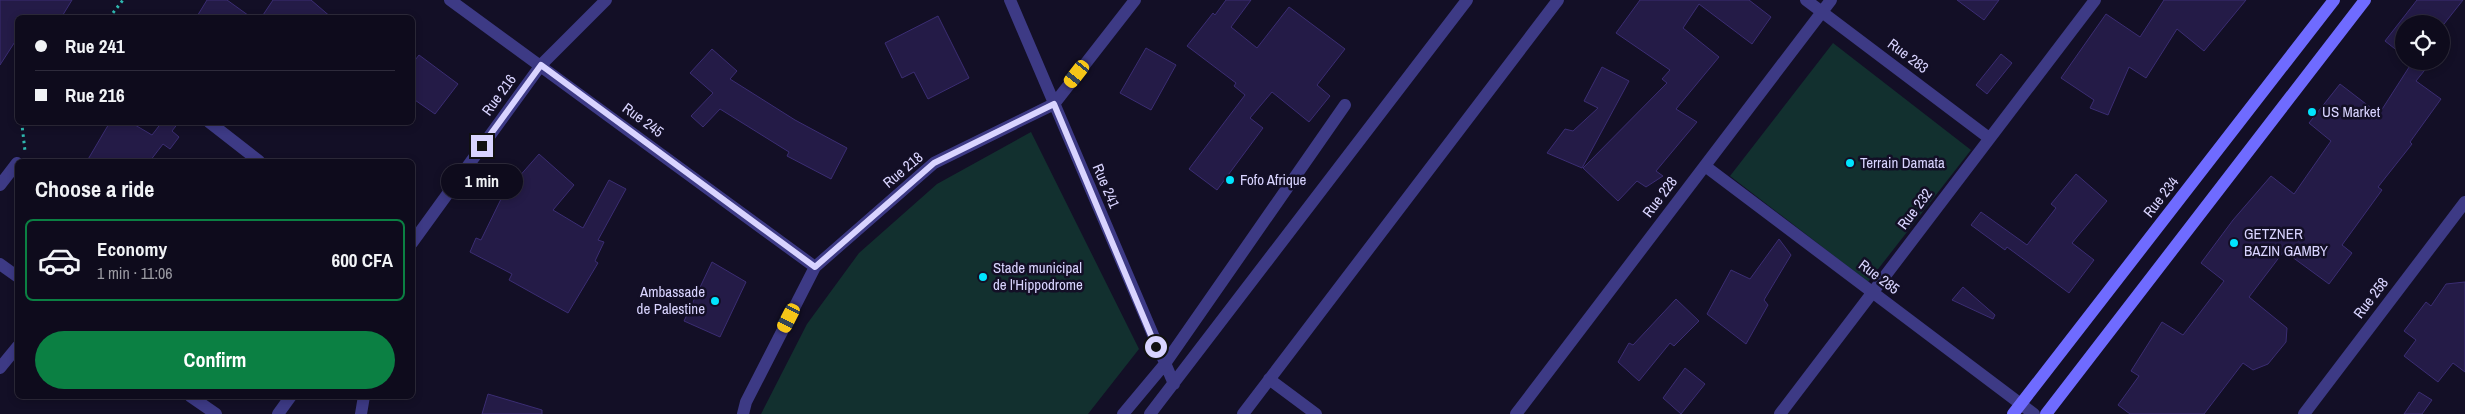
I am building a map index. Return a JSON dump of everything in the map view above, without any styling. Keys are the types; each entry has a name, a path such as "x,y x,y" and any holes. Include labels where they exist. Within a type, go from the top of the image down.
{"main road":[{"name":"Rue 234","path":"2017,409 2334,0"},
{"path":"2046,414 2365,0"}],"street":[{"name":"Rue 245","path":"450,0 815,267"},
{"name":"Rue 216","path":"415,239 541,65 606,0"},
{"name":"Rue 241","path":"1010,0 1164,365 1174,384"},
{"name":"Rue 218","path":"743,414 746,402 815,267 934,163 1054,104 1135,0"},
{"path":"1150,414 1467,0"},
{"path":"1243,414 1558,0"},
{"name":"Rue 283","path":"1806,0 1989,138"},
{"name":"Rue 228","path":"1516,414 1830,0"},
{"name":"Rue 232","path":"1780,414 2095,0"},
{"path":"1123,414 1164,365 1345,105"},
{"path":"213,125 256,159"},
{"path":"0,185 15,166"},
{"name":"Rue 285","path":"1705,166 1872,292 2017,409 2034,414"},
{"name":"Rue 258","path":"2304,414 2465,202"},
{"path":"0,264 15,275"},
{"path":"0,368 15,350"},
{"path":"1269,379 1316,414"},
{"path":"194,399 216,414"},
{"path":"278,414 289,399"},
{"path":"361,414 364,399"}],"path":[{"path":"111,15 123,0"},
{"path":"21,158 22,125"}],"green space":[{"name":"Terrain Damata","path":"1833,43 1971,150 1868,282 1730,176"},
{"path":"1031,132 1139,349 1088,414 761,414 807,324 859,253 937,184"}],"building":[{"path":"0,0 72,0 63,15 15,15 15,42 0,65"},
{"path":"207,0 227,0 248,15 198,15"},
{"path":"273,0 311,0 328,15 263,15"},
{"path":"1226,0 1251,0 1231,27 1257,48 1289,7 1345,49 1317,85 1330,96 1309,122 1272,92 1250,118 1263,128 1217,190 1189,169 1245,95 1234,86 1236,83 1187,46 1213,13 1215,15"},
{"path":"1640,0 1749,0 1771,17 1752,44 1699,4 1683,28 1719,57 1676,109 1697,122 1656,171 1663,176 1646,187 1637,181 1618,201 1583,168 1667,83 1662,79 1670,70 1616,33"},
{"path":"1957,0 1999,0 1984,20"},
{"path":"2164,0 2246,0 2204,51 2177,29 2146,78 2129,67 2108,115 2090,108 2094,100 2061,78 2106,14 2140,37"},
{"path":"2417,0 2463,0 2450,16 2405,15"},
{"path":"938,16 969,78 928,99 914,72 902,78 885,43"},
{"path":"2395,28 2395,49 2385,41"},
{"path":"1146,48 1176,65 1151,110 1120,93"},
{"path":"712,49 737,71 730,79 795,120 847,148 831,179 787,156 789,152 720,109 703,127 691,116 713,93 690,73"},
{"path":"2001,54 2012,63 1987,94 1976,85"},
{"path":"419,55 458,84 435,114 415,100 415,60"},
{"path":"1602,67 1629,81 1582,168 1547,153 1565,129 1573,131 1598,108 1584,101"},
{"path":"2407,70 2425,70 2416,81 2441,99 2410,142 2412,144 2378,187 2382,190 2342,245 2352,253 2329,284 2284,251 2249,297 2287,328 2286,342 2268,364 2253,370 2243,363 2204,414 2130,414 2118,405 2139,376 2131,371 2162,322 2183,335 2224,281 2201,263 2233,220 2271,176 2294,194 2331,141 2309,123 2340,84 2379,114"},
{"path":"108,125 135,125 152,135 160,125 177,125 172,131 179,137 170,149 163,144 152,159 88,159"},
{"path":"539,154 574,185 553,210 583,228 609,180 626,189 598,240 604,242 595,261 598,263 568,313 509,280 512,274 470,252 476,238 481,240 503,195"},
{"path":"2076,174 2107,201 2072,243 2094,260 2069,293 2007,247 2005,250 1971,225 1981,212 2027,245 2056,208 2051,204"},
{"path":"1779,239 1791,255 1764,300 1768,305 1746,344 1707,314 1731,270 1750,279"},
{"name":"Ambassade de Palestine","path":"712,262 746,282 720,337 684,321"},
{"path":"2465,282 2465,372 2453,363 2438,382 2404,356 2416,340 2404,331 2426,302 2431,306 2446,284"},
{"path":"1963,287 1995,315 1993,319 1952,300"},
{"path":"1676,299 1699,321 1674,346 1670,343 1639,381 1618,362 1629,343 1633,345"},
{"path":"1685,368 1705,384 1681,414 1663,398"},
{"path":"2419,392 2432,400 2422,414 2404,414"},
{"path":"488,394 542,410 542,414 482,414"}],"place":[{"name":"US Market","path":"2312,112"},
{"name":"Terrain Damata","path":"1850,163"},
{"name":"Fofo Afrique","path":"1230,180"},
{"name":"GETZNER BAZIN GAMBY","path":"2234,243"},
{"name":"Stade municipal de l'Hippodrome","path":"983,277"},
{"name":"Ambassade de Palestine","path":"715,301"}],"route":[{"path":"482,146 541,65 815,267 934,163 1054,104 1156,347"}]}
